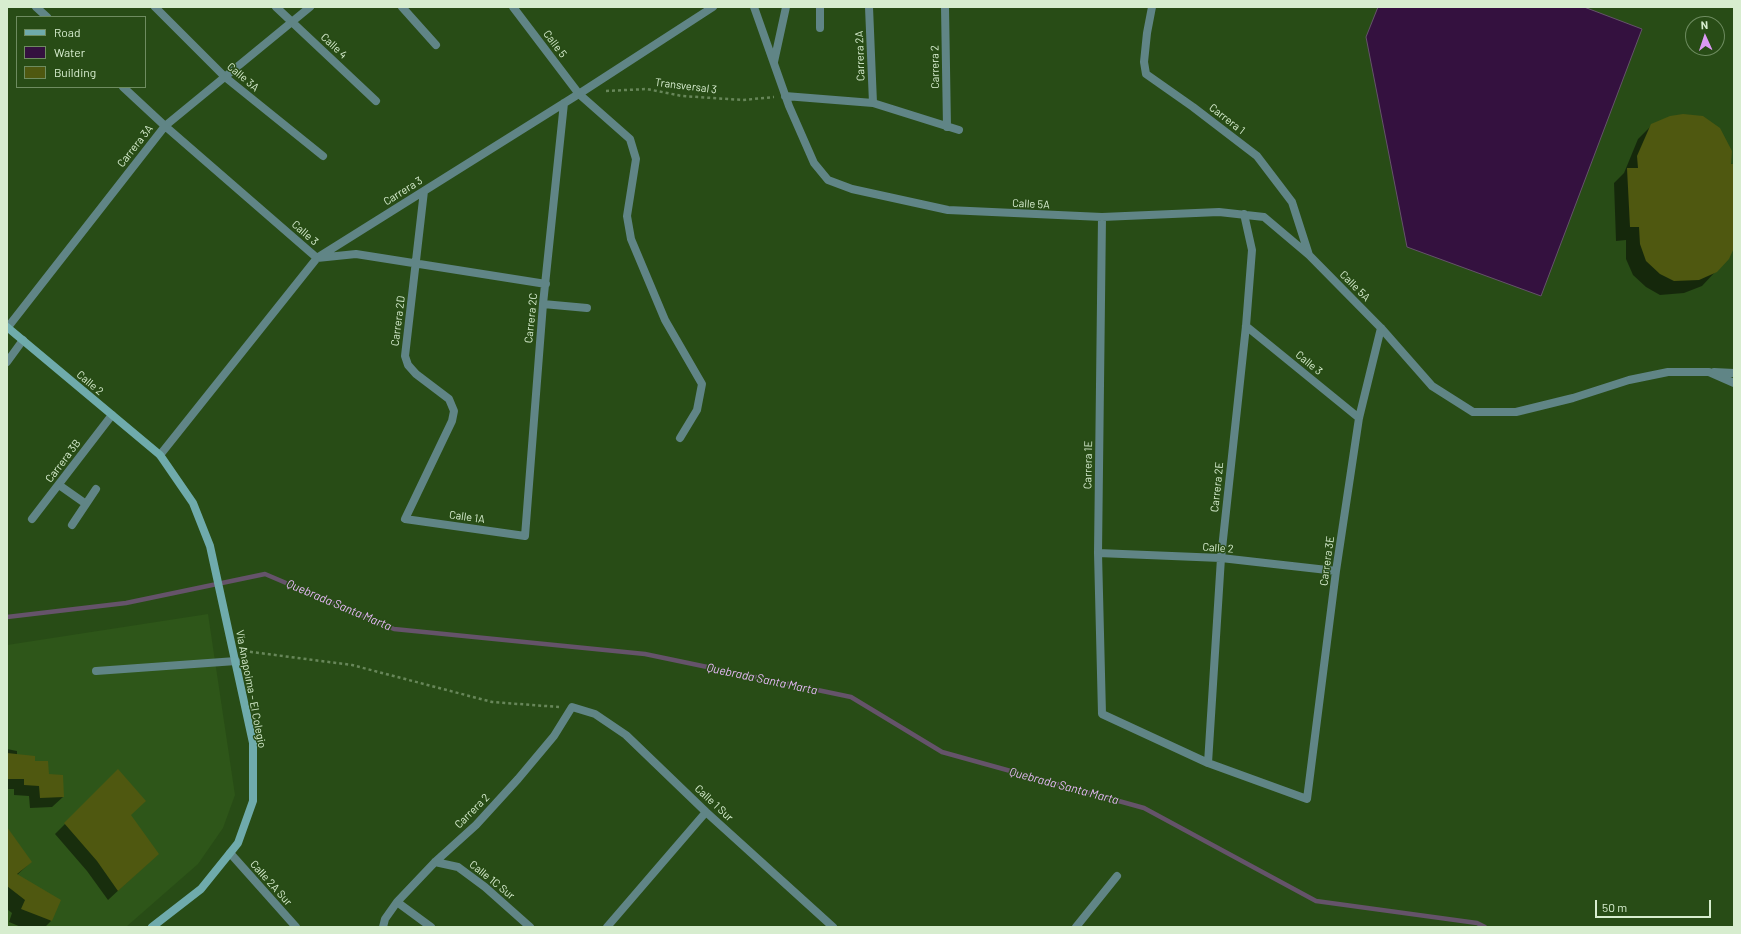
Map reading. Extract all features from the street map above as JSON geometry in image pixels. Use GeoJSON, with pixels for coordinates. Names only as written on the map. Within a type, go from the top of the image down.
{"type":"FeatureCollection","features":[{"type":"Feature","properties":{"kind":"main road","name":"Calle 2"},"geometry":{"type":"LineString","coordinates":[[7,327],[160,455]]}},
{"type":"Feature","properties":{"kind":"main road","name":"Vía Anapoima - El Colegio"},"geometry":{"type":"LineString","coordinates":[[152,927],[201,889],[238,843],[253,800],[253,743],[234,650],[210,546],[193,503],[160,455]]}},
{"type":"Feature","properties":{"kind":"street"},"geometry":{"type":"LineString","coordinates":[[36,7],[46,16]]}},
{"type":"Feature","properties":{"kind":"street","name":"Calle 3A"},"geometry":{"type":"LineString","coordinates":[[155,7],[226,77],[324,156]]}},
{"type":"Feature","properties":{"kind":"street","name":"Calle 4"},"geometry":{"type":"LineString","coordinates":[[276,7],[376,101]]}},
{"type":"Feature","properties":{"kind":"street","name":"Carrera 3A"},"geometry":{"type":"LineString","coordinates":[[7,327],[165,126],[226,77],[291,21],[310,7]]}},
{"type":"Feature","properties":{"kind":"street"},"geometry":{"type":"LineString","coordinates":[[402,7],[436,45]]}},
{"type":"Feature","properties":{"kind":"street","name":"Calle 5"},"geometry":{"type":"LineString","coordinates":[[513,7],[582,92],[630,139],[636,159],[627,216],[631,239],[665,320],[702,384],[697,410],[680,438]]}},
{"type":"Feature","properties":{"kind":"street","name":"Carrera 3"},"geometry":{"type":"LineString","coordinates":[[160,455],[318,258],[582,92],[713,7]]}},
{"type":"Feature","properties":{"kind":"street","name":"Calle 5A"},"geometry":{"type":"LineString","coordinates":[[754,7],[785,96],[814,163],[828,180],[852,189],[948,210],[1102,218],[1219,212],[1264,217],[1309,255],[1381,328],[1432,386],[1473,412],[1516,412],[1573,398],[1629,380],[1668,372],[1734,373]]}},
{"type":"Feature","properties":{"kind":"street"},"geometry":{"type":"LineString","coordinates":[[774,63],[786,7]]}},
{"type":"Feature","properties":{"kind":"street"},"geometry":{"type":"LineString","coordinates":[[820,7],[820,28]]}},
{"type":"Feature","properties":{"kind":"street","name":"Carrera 2A"},"geometry":{"type":"LineString","coordinates":[[870,7],[873,103]]}},
{"type":"Feature","properties":{"kind":"street","name":"Carrera 2"},"geometry":{"type":"LineString","coordinates":[[945,7],[947,127]]}},
{"type":"Feature","properties":{"kind":"street","name":"Carrera 1"},"geometry":{"type":"LineString","coordinates":[[1152,7],[1147,33],[1144,62],[1146,74],[1193,107],[1257,156],[1292,202],[1309,255]]}},
{"type":"Feature","properties":{"kind":"street","name":"Calle 3"},"geometry":{"type":"LineString","coordinates":[[124,88],[165,126],[318,258],[356,254],[546,284]]}},
{"type":"Feature","properties":{"kind":"street"},"geometry":{"type":"LineString","coordinates":[[785,96],[873,103],[959,130]]}},
{"type":"Feature","properties":{"kind":"street","name":"Carrera 2C"},"geometry":{"type":"LineString","coordinates":[[525,536],[543,304],[564,103]]}},
{"type":"Feature","properties":{"kind":"street","name":"Carrera 2D"},"geometry":{"type":"LineString","coordinates":[[405,519],[452,421],[454,411],[449,399],[416,374],[408,365],[405,356],[424,191]]}},
{"type":"Feature","properties":{"kind":"street","name":"Carrera 2E"},"geometry":{"type":"LineString","coordinates":[[1208,763],[1221,558],[1246,326],[1252,250],[1244,214]]}},
{"type":"Feature","properties":{"kind":"street","name":"Carrera 1E"},"geometry":{"type":"LineString","coordinates":[[1102,218],[1098,553],[1102,714],[1208,763]]}},
{"type":"Feature","properties":{"kind":"street"},"geometry":{"type":"LineString","coordinates":[[543,304],[588,308]]}},
{"type":"Feature","properties":{"kind":"street","name":"Calle 3"},"geometry":{"type":"LineString","coordinates":[[1246,326],[1359,418]]}},
{"type":"Feature","properties":{"kind":"street","name":"Carrera 3E"},"geometry":{"type":"LineString","coordinates":[[1208,763],[1307,799],[1336,570],[1359,418],[1381,328]]}},
{"type":"Feature","properties":{"kind":"street"},"geometry":{"type":"LineString","coordinates":[[7,362],[22,340]]}},
{"type":"Feature","properties":{"kind":"street"},"geometry":{"type":"LineString","coordinates":[[1709,372],[1734,383]]}},
{"type":"Feature","properties":{"kind":"street","name":"Carrera 3B"},"geometry":{"type":"LineString","coordinates":[[32,520],[112,415]]}},
{"type":"Feature","properties":{"kind":"street"},"geometry":{"type":"LineString","coordinates":[[59,484],[86,504]]}},
{"type":"Feature","properties":{"kind":"street"},"geometry":{"type":"LineString","coordinates":[[72,525],[96,489]]}},
{"type":"Feature","properties":{"kind":"street","name":"Calle 1A"},"geometry":{"type":"LineString","coordinates":[[405,519],[525,536]]}},
{"type":"Feature","properties":{"kind":"street","name":"Calle 2"},"geometry":{"type":"LineString","coordinates":[[1098,553],[1221,558],[1336,570]]}},
{"type":"Feature","properties":{"kind":"street"},"geometry":{"type":"LineString","coordinates":[[96,671],[236,661]]}},
{"type":"Feature","properties":{"kind":"street","name":"Carrera 2"},"geometry":{"type":"LineString","coordinates":[[384,927],[385,919],[398,902],[435,862],[476,825],[518,779],[554,736],[572,707]]}},
{"type":"Feature","properties":{"kind":"street","name":"Calle 1 Sur"},"geometry":{"type":"LineString","coordinates":[[572,707],[595,714],[626,735],[706,812],[833,927]]}},
{"type":"Feature","properties":{"kind":"street"},"geometry":{"type":"LineString","coordinates":[[607,927],[706,812]]}},
{"type":"Feature","properties":{"kind":"street","name":"Calle 2A Sur"},"geometry":{"type":"LineString","coordinates":[[230,853],[296,927]]}},
{"type":"Feature","properties":{"kind":"street","name":"Calle 1C Sur"},"geometry":{"type":"LineString","coordinates":[[435,862],[458,867],[485,887],[530,927]]}},
{"type":"Feature","properties":{"kind":"street"},"geometry":{"type":"LineString","coordinates":[[1076,927],[1116,876]]}},
{"type":"Feature","properties":{"kind":"street"},"geometry":{"type":"LineString","coordinates":[[398,902],[431,927]]}},
{"type":"Feature","properties":{"kind":"path","name":"Transversal 3"},"geometry":{"type":"LineString","coordinates":[[582,92],[647,89],[682,96],[743,100],[785,96]]}},
{"type":"Feature","properties":{"kind":"path"},"geometry":{"type":"LineString","coordinates":[[234,650],[352,665],[492,702],[572,707]]}},
{"type":"Feature","properties":{"kind":"shaded area"},"geometry":{"type":"Polygon","coordinates":[[[208,614],[235,795],[223,828],[198,864],[126,927],[7,927],[7,645],[208,614]]]}},
{"type":"Feature","properties":{"kind":"water"},"geometry":{"type":"Polygon","coordinates":[[[1378,7],[1584,7],[1642,29],[1541,296],[1407,247],[1366,37],[1378,7]]]}},
{"type":"Feature","properties":{"kind":"building"},"geometry":{"type":"Polygon","coordinates":[[[1683,114],[1703,116],[1720,128],[1732,151],[1731,164],[1734,164],[1734,248],[1729,259],[1717,272],[1699,280],[1674,281],[1660,274],[1646,261],[1640,244],[1639,227],[1630,227],[1627,168],[1638,168],[1637,156],[1651,124],[1670,116],[1683,114]]]}},
{"type":"Feature","properties":{"kind":"building"},"geometry":{"type":"Polygon","coordinates":[[[7,753],[35,756],[35,761],[48,761],[49,774],[63,775],[64,797],[40,798],[39,786],[24,785],[24,779],[8,779],[7,753]]]}},
{"type":"Feature","properties":{"kind":"building"},"geometry":{"type":"Polygon","coordinates":[[[118,769],[146,801],[131,815],[159,854],[118,891],[97,861],[64,823],[118,769]]]}},
{"type":"Feature","properties":{"kind":"building"},"geometry":{"type":"Polygon","coordinates":[[[7,827],[32,862],[17,874],[61,900],[52,921],[21,909],[25,900],[7,886],[7,827]]]}},
{"type":"Feature","properties":{"kind":"waterway","name":"Quebrada Santa Marta"},"geometry":{"type":"LineString","coordinates":[[7,617],[126,603],[265,574],[394,629],[645,654],[851,697],[942,752],[1144,808],[1316,901],[1477,923],[1485,927]]}}]}
